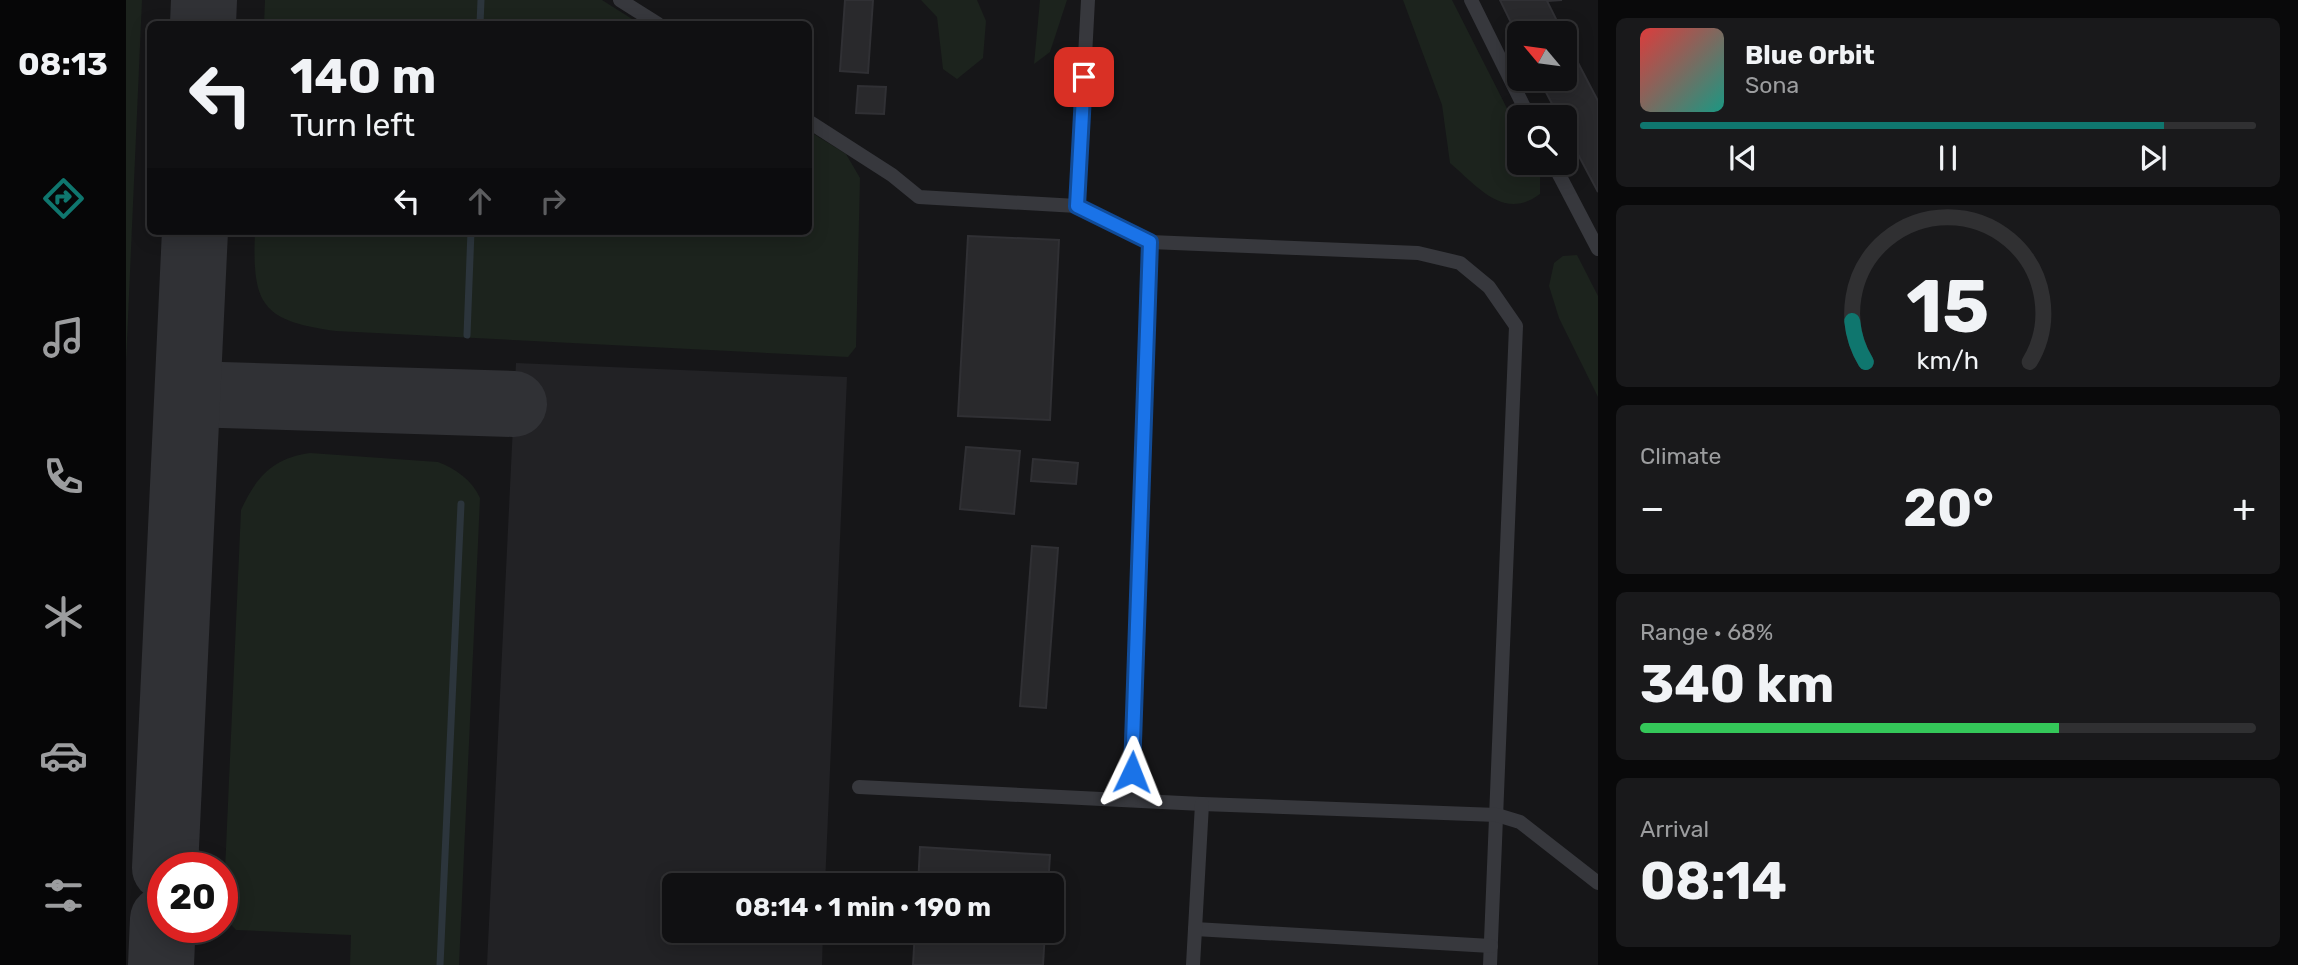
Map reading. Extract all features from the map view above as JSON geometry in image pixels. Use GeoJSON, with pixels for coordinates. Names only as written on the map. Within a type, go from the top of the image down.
{"type":"FeatureCollection","features":[{"type":"Feature","properties":{"kind":"lane"},"geometry":{"type":"LineString","coordinates":[[620,0],[653,21]]}},
{"type":"Feature","properties":{"kind":"lane"},"geometry":{"type":"LineString","coordinates":[[1077,206],[1088,0]]}},
{"type":"Feature","properties":{"kind":"lane"},"geometry":{"type":"LineString","coordinates":[[1471,0],[1523,105]]}},
{"type":"Feature","properties":{"kind":"lane"},"geometry":{"type":"LineString","coordinates":[[812,124],[892,175],[919,197],[1077,206],[1150,242],[1418,253],[1461,263],[1489,287],[1516,326],[1490,965]]}},
{"type":"Feature","properties":{"kind":"lane"},"geometry":{"type":"LineString","coordinates":[[1559,175],[1598,249]]}},
{"type":"Feature","properties":{"kind":"lane"},"geometry":{"type":"LineString","coordinates":[[1131,800],[1150,242]]}},
{"type":"Feature","properties":{"kind":"lane"},"geometry":{"type":"LineString","coordinates":[[859,787],[1497,815],[1521,822],[1598,883]]}},
{"type":"Feature","properties":{"kind":"lane"},"geometry":{"type":"LineString","coordinates":[[1193,965],[1202,804]]}},
{"type":"Feature","properties":{"kind":"lane"},"geometry":{"type":"LineString","coordinates":[[1195,929],[1491,947]]}},
{"type":"Feature","properties":{"kind":"shaded area"},"geometry":{"type":"Polygon","coordinates":[[[126,0],[142,0],[126,363],[126,0]]]}},
{"type":"Feature","properties":{"kind":"shaded area"},"geometry":{"type":"Polygon","coordinates":[[[265,0],[602,0],[635,21],[264,21],[265,0]]]}},
{"type":"Feature","properties":{"kind":"shaded area"},"geometry":{"type":"Polygon","coordinates":[[[921,0],[977,0],[986,21],[983,58],[957,79],[943,69],[937,17],[921,0]]]}},
{"type":"Feature","properties":{"kind":"shaded area"},"geometry":{"type":"Polygon","coordinates":[[[1040,0],[1067,0],[1050,52],[1034,64],[1040,0]]]}},
{"type":"Feature","properties":{"kind":"shaded area"},"geometry":{"type":"Polygon","coordinates":[[[1403,0],[1452,0],[1507,108],[1507,175],[1540,175],[1540,194],[1515,204],[1503,202],[1481,190],[1450,163],[1442,105],[1403,0]]]}},
{"type":"Feature","properties":{"kind":"shaded area"},"geometry":{"type":"Polygon","coordinates":[[[812,133],[846,154],[860,178],[856,347],[848,357],[336,331],[311,327],[291,321],[266,305],[256,276],[255,235],[812,235],[812,133]]]}},
{"type":"Feature","properties":{"kind":"shaded area"},"geometry":{"type":"Polygon","coordinates":[[[1577,255],[1598,296],[1598,397],[1559,318],[1549,286],[1554,263],[1563,256],[1577,255]]]}},
{"type":"Feature","properties":{"kind":"shaded area"},"geometry":{"type":"Polygon","coordinates":[[[516,363],[847,377],[826,873],[662,873],[662,943],[823,943],[822,965],[487,965],[516,363]]]}},
{"type":"Feature","properties":{"kind":"shaded area"},"geometry":{"type":"Polygon","coordinates":[[[310,453],[438,462],[463,476],[480,498],[459,965],[350,965],[351,935],[238,930],[238,852],[226,852],[241,510],[253,488],[267,471],[286,459],[310,453]]]}},
{"type":"Feature","properties":{"kind":"building"},"geometry":{"type":"Polygon","coordinates":[[[845,0],[873,0],[868,73],[840,71],[845,0]]]}},
{"type":"Feature","properties":{"kind":"building"},"geometry":{"type":"Polygon","coordinates":[[[1500,0],[1562,0],[1547,1],[1557,21],[1510,21],[1500,0]]]}},
{"type":"Feature","properties":{"kind":"building"},"geometry":{"type":"Polygon","coordinates":[[[1577,61],[1598,101],[1598,192],[1577,152],[1577,105],[1553,105],[1545,91],[1577,91],[1577,61]]]}},
{"type":"Feature","properties":{"kind":"building"},"geometry":{"type":"Polygon","coordinates":[[[858,86],[886,87],[884,114],[856,113],[858,86]]]}},
{"type":"Feature","properties":{"kind":"building"},"geometry":{"type":"Polygon","coordinates":[[[968,236],[1059,240],[1050,420],[958,416],[968,236]]]}},
{"type":"Feature","properties":{"kind":"building"},"geometry":{"type":"Polygon","coordinates":[[[966,447],[1020,451],[1014,514],[960,509],[966,447]]]}},
{"type":"Feature","properties":{"kind":"building"},"geometry":{"type":"Polygon","coordinates":[[[1033,459],[1078,463],[1076,484],[1031,481],[1033,459]]]}},
{"type":"Feature","properties":{"kind":"building"},"geometry":{"type":"Polygon","coordinates":[[[1032,546],[1058,548],[1046,708],[1020,706],[1032,546]]]}},
{"type":"Feature","properties":{"kind":"building"},"geometry":{"type":"Polygon","coordinates":[[[920,847],[1050,855],[1049,873],[919,873],[920,847]]]}},
{"type":"Feature","properties":{"kind":"building"},"geometry":{"type":"Polygon","coordinates":[[[914,943],[1044,943],[1043,965],[913,965],[914,943]]]}},
{"type":"Feature","properties":{"kind":"waterway"},"geometry":{"type":"LineString","coordinates":[[480,21],[481,0]]}},
{"type":"Feature","properties":{"kind":"waterway"},"geometry":{"type":"LineString","coordinates":[[467,335],[471,235]]}},
{"type":"Feature","properties":{"kind":"waterway"},"geometry":{"type":"LineString","coordinates":[[440,965],[461,504]]}},
{"type":"Feature","properties":{"kind":"taxiway"},"geometry":{"type":"LineString","coordinates":[[203,21],[204,0]]}},
{"type":"Feature","properties":{"kind":"taxiway"},"geometry":{"type":"LineString","coordinates":[[166,852],[195,235]]}},
{"type":"Feature","properties":{"kind":"taxiway"},"geometry":{"type":"LineString","coordinates":[[188,394],[514,404]]}},
{"type":"Feature","properties":{"kind":"taxiway"},"geometry":{"type":"LineString","coordinates":[[161,965],[162,943]]}},
{"type":"Feature","properties":{"kind":"route"},"geometry":{"type":"LineString","coordinates":[[1084,77],[1077,206],[1150,242],[1132,772]]}}]}
